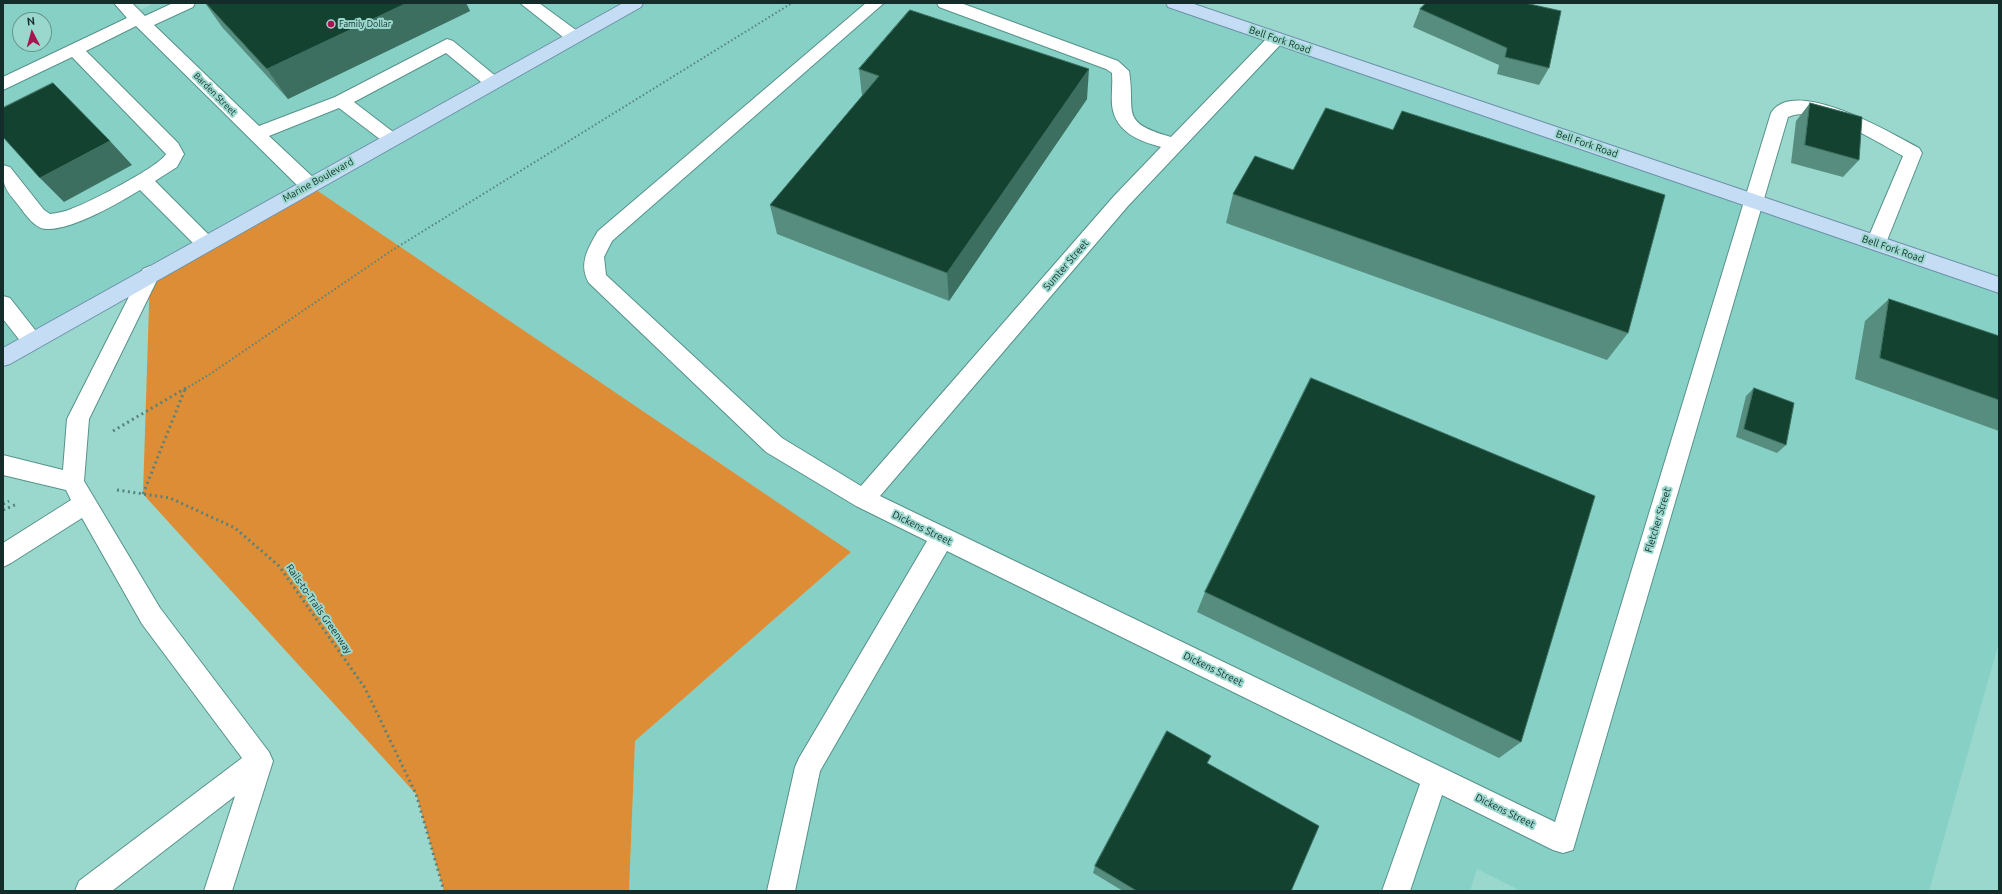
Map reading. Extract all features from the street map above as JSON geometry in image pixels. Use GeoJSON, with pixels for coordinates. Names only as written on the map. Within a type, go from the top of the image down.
{"type":"FeatureCollection","features":[{"type":"Feature","properties":{"kind":"main road","name":"Marine Boulevard"},"geometry":{"type":"LineString","coordinates":[[3,358],[150,274],[635,3]]}},
{"type":"Feature","properties":{"kind":"main road","name":"Bell Fork Road"},"geometry":{"type":"LineString","coordinates":[[1174,3],[1276,39],[1754,200],[1999,286]]}},
{"type":"Feature","properties":{"kind":"street","name":"Barden Street"},"geometry":{"type":"LineString","coordinates":[[122,3],[309,185]]}},
{"type":"Feature","properties":{"kind":"street"},"geometry":{"type":"LineString","coordinates":[[3,84],[74,50],[187,3]]}},
{"type":"Feature","properties":{"kind":"street"},"geometry":{"type":"LineString","coordinates":[[528,3],[574,37]]}},
{"type":"Feature","properties":{"kind":"street","name":"Dickens Street"},"geometry":{"type":"LineString","coordinates":[[876,3],[605,236],[594,257],[596,278],[774,445],[864,499],[1563,840]]}},
{"type":"Feature","properties":{"kind":"street"},"geometry":{"type":"LineString","coordinates":[[945,3],[977,8],[1112,65],[1120,71],[1122,82],[1122,111],[1128,125],[1142,134],[1174,145]]}},
{"type":"Feature","properties":{"kind":"street","name":"Sumter Street"},"geometry":{"type":"LineString","coordinates":[[864,499],[1116,207],[1276,39]]}},
{"type":"Feature","properties":{"kind":"street"},"geometry":{"type":"LineString","coordinates":[[256,134],[341,101],[447,45],[492,82]]}},
{"type":"Feature","properties":{"kind":"street"},"geometry":{"type":"LineString","coordinates":[[3,172],[37,215],[47,222],[78,215],[142,180],[171,162],[175,154],[172,148],[74,50]]}},
{"type":"Feature","properties":{"kind":"street"},"geometry":{"type":"LineString","coordinates":[[341,101],[391,139]]}},
{"type":"Feature","properties":{"kind":"street","name":"Fletcher Street"},"geometry":{"type":"LineString","coordinates":[[1563,840],[1780,113],[1795,106],[1817,108],[1857,124],[1913,153],[1876,243]]}},
{"type":"Feature","properties":{"kind":"street"},"geometry":{"type":"LineString","coordinates":[[142,180],[205,244]]}},
{"type":"Feature","properties":{"kind":"street"},"geometry":{"type":"LineString","coordinates":[[150,274],[78,418],[74,456],[79,493],[151,616],[260,761]]}},
{"type":"Feature","properties":{"kind":"street"},"geometry":{"type":"LineString","coordinates":[[3,304],[32,341]]}},
{"type":"Feature","properties":{"kind":"street"},"geometry":{"type":"LineString","coordinates":[[3,465],[47,475],[79,493]]}},
{"type":"Feature","properties":{"kind":"street"},"geometry":{"type":"LineString","coordinates":[[3,556],[79,493]]}},
{"type":"Feature","properties":{"kind":"street"},"geometry":{"type":"LineString","coordinates":[[781,891],[808,767],[942,537]]}},
{"type":"Feature","properties":{"kind":"street"},"geometry":{"type":"LineString","coordinates":[[89,891],[260,761]]}},
{"type":"Feature","properties":{"kind":"street"},"geometry":{"type":"LineString","coordinates":[[218,891],[260,761]]}},
{"type":"Feature","properties":{"kind":"street"},"geometry":{"type":"LineString","coordinates":[[1396,891],[1435,777]]}},
{"type":"Feature","properties":{"kind":"path"},"geometry":{"type":"LineString","coordinates":[[74,456],[210,374],[391,252],[792,3]]}},
{"type":"Feature","properties":{"kind":"path"},"geometry":{"type":"LineString","coordinates":[[143,494],[185,388]]}},
{"type":"Feature","properties":{"kind":"path"},"geometry":{"type":"LineString","coordinates":[[3,504],[47,475]]}},
{"type":"Feature","properties":{"kind":"path","name":"Rails-to-Trails Greenway"},"geometry":{"type":"LineString","coordinates":[[79,493],[109,489],[170,498],[235,528],[279,566],[366,688],[416,794],[444,891]]}},
{"type":"Feature","properties":{"kind":"path"},"geometry":{"type":"LineString","coordinates":[[3,510],[21,502]]}},
{"type":"Feature","properties":{"kind":"shaded area"},"geometry":{"type":"Polygon","coordinates":[[[3,3],[122,3],[133,14],[154,3],[1174,3],[1999,285],[1999,642],[1929,891],[1521,891],[1477,869],[1470,891],[629,891],[635,741],[851,552],[309,185],[3,358],[3,3]]]}},
{"type":"Feature","properties":{"kind":"shaded area"},"geometry":{"type":"Polygon","coordinates":[[[309,185],[851,552],[635,741],[629,891],[444,891],[416,794],[143,494],[150,274],[309,185]]]}},
{"type":"Feature","properties":{"kind":"building"},"geometry":{"type":"Polygon","coordinates":[[[206,3],[407,3],[267,69],[206,3]]]}},
{"type":"Feature","properties":{"kind":"building"},"geometry":{"type":"Polygon","coordinates":[[[1426,3],[1525,3],[1561,11],[1549,68],[1505,57],[1507,48],[1420,9],[1426,3]]]}},
{"type":"Feature","properties":{"kind":"building"},"geometry":{"type":"Polygon","coordinates":[[[910,10],[1089,69],[947,273],[770,205],[879,76],[859,69],[910,10]]]}},
{"type":"Feature","properties":{"kind":"building"},"geometry":{"type":"Polygon","coordinates":[[[53,83],[110,141],[40,178],[3,137],[3,108],[53,83]]]}},
{"type":"Feature","properties":{"kind":"building"},"geometry":{"type":"Polygon","coordinates":[[[1810,103],[1862,117],[1859,160],[1805,145],[1810,103]]]}},
{"type":"Feature","properties":{"kind":"building"},"geometry":{"type":"Polygon","coordinates":[[[1326,108],[1393,130],[1402,111],[1665,195],[1628,333],[1233,194],[1255,156],[1293,170],[1326,108]]]}},
{"type":"Feature","properties":{"kind":"building"},"geometry":{"type":"Polygon","coordinates":[[[1889,299],[1999,336],[1999,400],[1880,358],[1889,299]]]}},
{"type":"Feature","properties":{"kind":"building"},"geometry":{"type":"Polygon","coordinates":[[[1311,378],[1595,496],[1521,742],[1205,592],[1311,378]]]}},
{"type":"Feature","properties":{"kind":"building"},"geometry":{"type":"Polygon","coordinates":[[[1754,388],[1794,403],[1786,445],[1744,429],[1754,388]]]}},
{"type":"Feature","properties":{"kind":"building"},"geometry":{"type":"Polygon","coordinates":[[[1167,731],[1211,756],[1207,763],[1319,826],[1291,891],[1137,891],[1095,866],[1167,731]]]}},
{"type":"Feature","properties":{"kind":"place","name":"Family Dollar"},"geometry":{"type":"Point","coordinates":[331,24]}}]}
